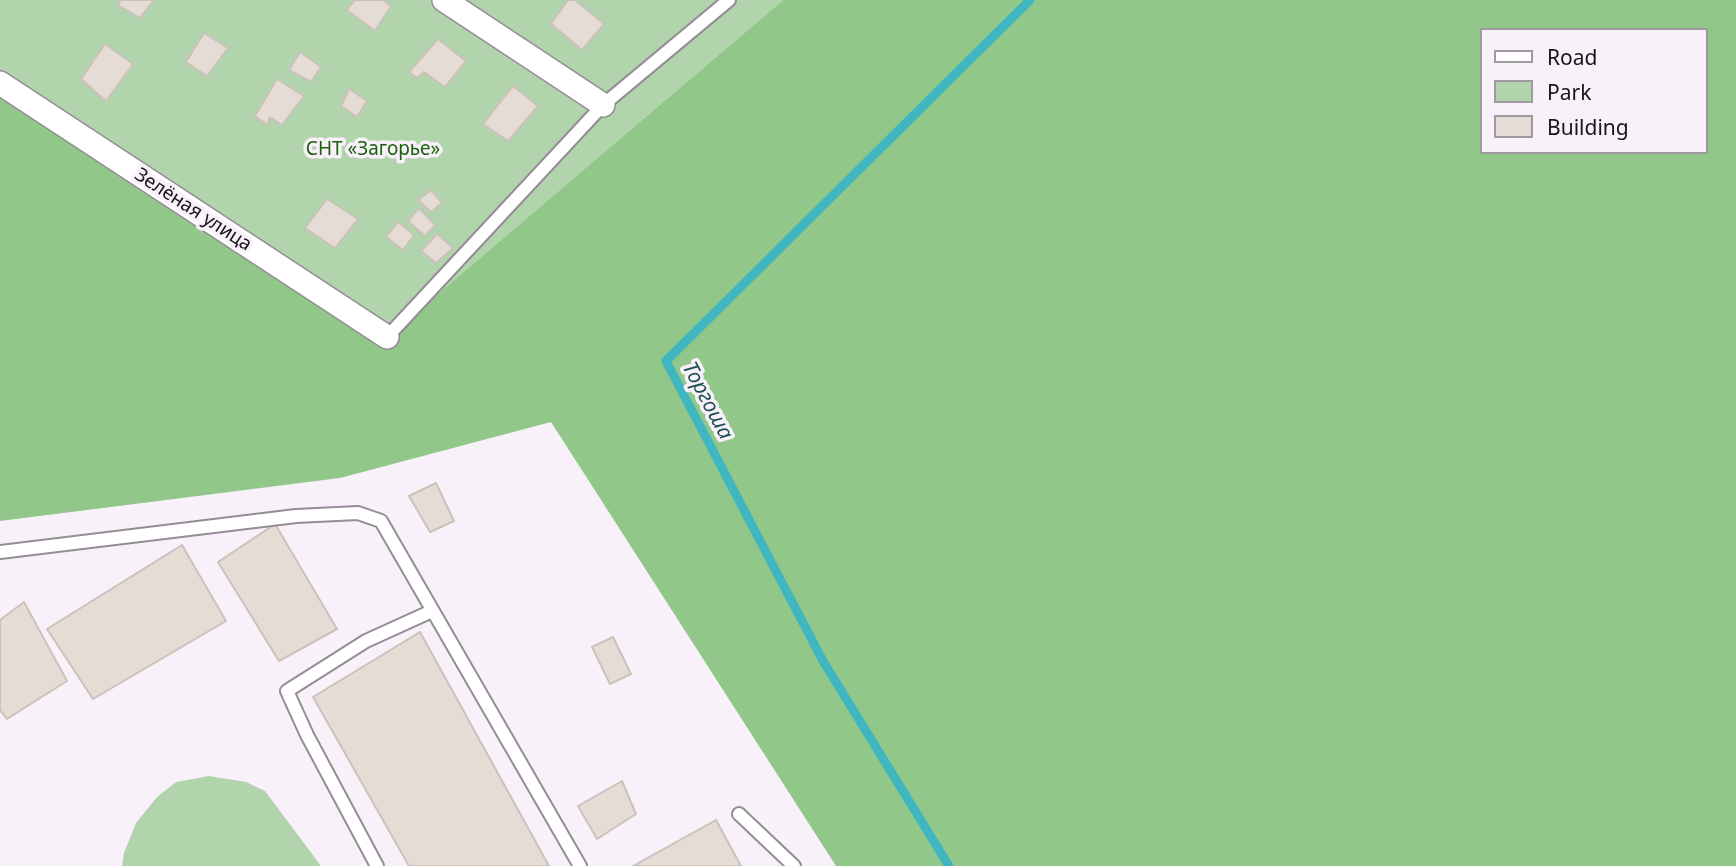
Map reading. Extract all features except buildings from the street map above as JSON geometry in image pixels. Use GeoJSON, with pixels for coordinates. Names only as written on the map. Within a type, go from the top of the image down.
{"type":"FeatureCollection","features":[{"type":"Feature","properties":{"kind":"street"},"geometry":{"type":"LineString","coordinates":[[444,0],[603,105]]}},
{"type":"Feature","properties":{"kind":"street","name":"Зелёная улица"},"geometry":{"type":"LineString","coordinates":[[0,83],[387,337]]}},
{"type":"Feature","properties":{"kind":"lane"},"geometry":{"type":"LineString","coordinates":[[387,337],[603,105],[729,0]]}},
{"type":"Feature","properties":{"kind":"lane"},"geometry":{"type":"LineString","coordinates":[[0,552],[296,516],[358,513],[381,521],[580,866]]}},
{"type":"Feature","properties":{"kind":"lane"},"geometry":{"type":"LineString","coordinates":[[377,866],[287,691],[366,641],[432,611]]}},
{"type":"Feature","properties":{"kind":"lane"},"geometry":{"type":"LineString","coordinates":[[739,814],[794,866]]}},
{"type":"Feature","properties":{"kind":"green space","name":"СНТ «Загорье»"},"geometry":{"type":"Polygon","coordinates":[[[0,0],[783,0],[387,337],[0,97],[0,0]]]}},
{"type":"Feature","properties":{"kind":"green space"},"geometry":{"type":"Polygon","coordinates":[[[783,0],[1736,0],[1736,866],[836,866],[551,422],[340,478],[0,521],[0,97],[387,337],[783,0]]]}},
{"type":"Feature","properties":{"kind":"green space"},"geometry":{"type":"Polygon","coordinates":[[[209,776],[246,782],[265,791],[321,866],[122,866],[124,853],[136,823],[157,797],[176,782],[209,776]]]}},
{"type":"Feature","properties":{"kind":"waterway","name":"Торгоша"},"geometry":{"type":"LineString","coordinates":[[949,866],[823,661],[666,361],[1030,0]]}}]}
